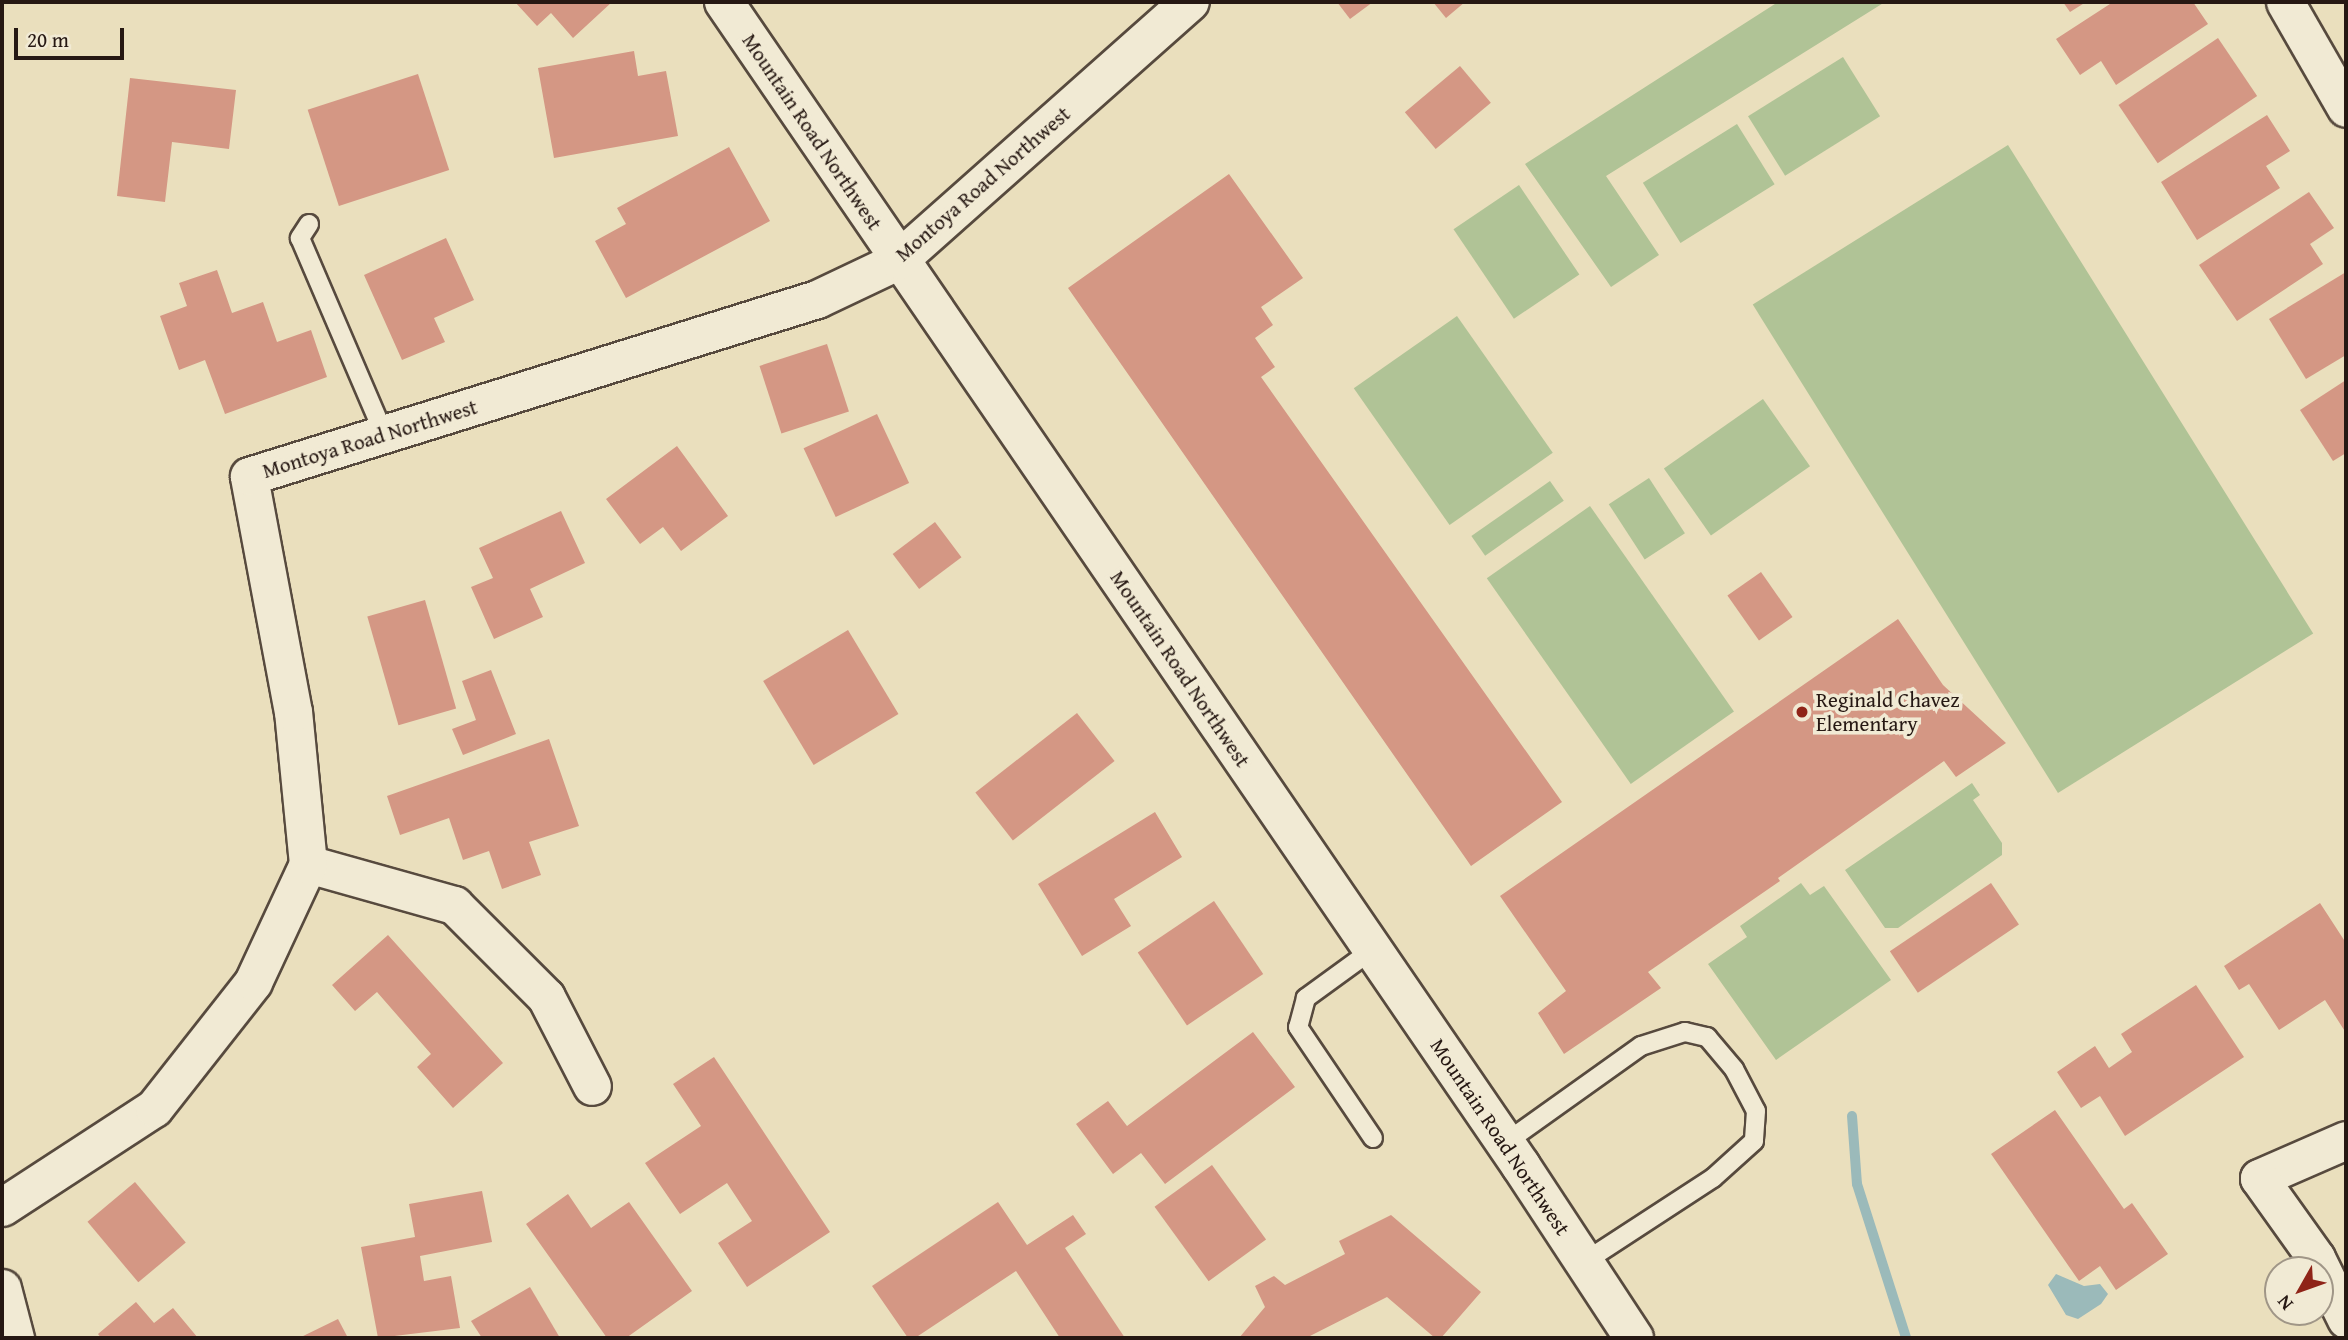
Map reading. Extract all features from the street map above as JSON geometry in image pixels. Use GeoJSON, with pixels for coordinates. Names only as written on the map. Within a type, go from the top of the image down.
{"type":"FeatureCollection","features":[{"type":"Feature","properties":{"kind":"street","name":"Mountain Road Northwest"},"geometry":{"type":"LineString","coordinates":[[724,2],[1505,1143],[1631,1337]]}},
{"type":"Feature","properties":{"kind":"street","name":"Montoya Road Northwest"},"geometry":{"type":"LineString","coordinates":[[309,864],[293,712],[250,476],[817,299],[899,260],[1191,2]]}},
{"type":"Feature","properties":{"kind":"street"},"geometry":{"type":"LineString","coordinates":[[2285,2],[2346,108]]}},
{"type":"Feature","properties":{"kind":"street"},"geometry":{"type":"LineString","coordinates":[[2,1207],[154,1108],[253,982],[309,864],[454,905],[546,997],[592,1086]]}},
{"type":"Feature","properties":{"kind":"street"},"geometry":{"type":"LineString","coordinates":[[2346,1140],[2259,1178],[2316,1258],[2346,1319]]}},
{"type":"Feature","properties":{"kind":"street"},"geometry":{"type":"LineString","coordinates":[[2,1288],[15,1338]]}},
{"type":"Feature","properties":{"kind":"lane"},"geometry":{"type":"LineString","coordinates":[[309,224],[300,238],[384,434]]}},
{"type":"Feature","properties":{"kind":"lane"},"geometry":{"type":"LineString","coordinates":[[1372,950],[1306,998],[1298,1027],[1373,1138]]}},
{"type":"Feature","properties":{"kind":"lane"},"geometry":{"type":"LineString","coordinates":[[1505,1143],[1642,1046],[1685,1032],[1707,1037],[1734,1069],[1756,1111],[1754,1141],[1713,1178],[1584,1262]]}},
{"type":"Feature","properties":{"kind":"green space"},"geometry":{"type":"Polygon","coordinates":[[[1778,2],[1885,2],[1606,176],[1659,255],[1611,287],[1525,164],[1778,2]]]}},
{"type":"Feature","properties":{"kind":"green space"},"geometry":{"type":"Polygon","coordinates":[[[1843,57],[1880,116],[1785,176],[1748,116],[1843,57]]]}},
{"type":"Feature","properties":{"kind":"green space"},"geometry":{"type":"Polygon","coordinates":[[[1737,124],[1775,184],[1680,243],[1643,183],[1737,124]]]}},
{"type":"Feature","properties":{"kind":"green space"},"geometry":{"type":"Polygon","coordinates":[[[2008,145],[2313,633],[2058,793],[1753,305],[2008,145]]]}},
{"type":"Feature","properties":{"kind":"green space"},"geometry":{"type":"Polygon","coordinates":[[[1519,185],[1579,275],[1514,319],[1454,229],[1519,185]]]}},
{"type":"Feature","properties":{"kind":"green space"},"geometry":{"type":"Polygon","coordinates":[[[1457,316],[1553,453],[1450,525],[1354,388],[1457,316]]]}},
{"type":"Feature","properties":{"kind":"green space"},"geometry":{"type":"Polygon","coordinates":[[[1763,399],[1810,466],[1711,536],[1664,468],[1763,399]]]}},
{"type":"Feature","properties":{"kind":"green space"},"geometry":{"type":"Polygon","coordinates":[[[1649,478],[1685,533],[1645,559],[1609,504],[1649,478]]]}},
{"type":"Feature","properties":{"kind":"green space"},"geometry":{"type":"Polygon","coordinates":[[[1550,481],[1564,501],[1485,556],[1471,536],[1550,481]]]}},
{"type":"Feature","properties":{"kind":"green space"},"geometry":{"type":"Polygon","coordinates":[[[1590,506],[1734,712],[1631,784],[1487,578],[1590,506]]]}},
{"type":"Feature","properties":{"kind":"green space"},"geometry":{"type":"Polygon","coordinates":[[[1972,783],[1980,795],[1973,800],[2002,843],[2002,855],[1898,928],[1885,928],[1845,870],[1972,783]]]}},
{"type":"Feature","properties":{"kind":"green space"},"geometry":{"type":"Polygon","coordinates":[[[1801,883],[1810,895],[1824,886],[1891,980],[1776,1060],[1708,964],[1747,937],[1740,926],[1801,883]]]}},
{"type":"Feature","properties":{"kind":"water"},"geometry":{"type":"Polygon","coordinates":[[[2056,1274],[2084,1286],[2100,1284],[2108,1294],[2101,1304],[2078,1319],[2066,1315],[2048,1285],[2056,1274]]]}},
{"type":"Feature","properties":{"kind":"building"},"geometry":{"type":"Polygon","coordinates":[[[515,2],[612,2],[573,38],[551,13],[537,26],[515,2]]]}},
{"type":"Feature","properties":{"kind":"building"},"geometry":{"type":"Polygon","coordinates":[[[1337,2],[1373,2],[1350,19],[1337,2]]]}},
{"type":"Feature","properties":{"kind":"building"},"geometry":{"type":"Polygon","coordinates":[[[1433,2],[1465,2],[1446,18],[1433,2]]]}},
{"type":"Feature","properties":{"kind":"building"},"geometry":{"type":"Polygon","coordinates":[[[2063,2],[2086,2],[2070,12],[2063,2]]]}},
{"type":"Feature","properties":{"kind":"building"},"geometry":{"type":"Polygon","coordinates":[[[2113,2],[2193,2],[2208,24],[2116,85],[2101,61],[2080,75],[2056,39],[2113,2]]]}},
{"type":"Feature","properties":{"kind":"building"},"geometry":{"type":"Polygon","coordinates":[[[2218,38],[2257,96],[2158,163],[2119,105],[2218,38]]]}},
{"type":"Feature","properties":{"kind":"building"},"geometry":{"type":"Polygon","coordinates":[[[634,51],[638,76],[666,71],[678,136],[554,158],[538,68],[634,51]]]}},
{"type":"Feature","properties":{"kind":"building"},"geometry":{"type":"Polygon","coordinates":[[[1460,66],[1491,103],[1436,149],[1405,112],[1460,66]]]}},
{"type":"Feature","properties":{"kind":"building"},"geometry":{"type":"Polygon","coordinates":[[[418,74],[449,170],[339,206],[308,110],[418,74]]]}},
{"type":"Feature","properties":{"kind":"building"},"geometry":{"type":"Polygon","coordinates":[[[130,78],[236,90],[229,149],[172,142],[165,202],[117,196],[130,78]]]}},
{"type":"Feature","properties":{"kind":"building"},"geometry":{"type":"Polygon","coordinates":[[[2267,115],[2290,151],[2266,166],[2280,188],[2197,240],[2161,182],[2267,115]]]}},
{"type":"Feature","properties":{"kind":"building"},"geometry":{"type":"Polygon","coordinates":[[[729,147],[770,221],[626,298],[595,241],[626,224],[617,208],[729,147]]]}},
{"type":"Feature","properties":{"kind":"building"},"geometry":{"type":"Polygon","coordinates":[[[1229,174],[1303,278],[1261,307],[1273,325],[1255,338],[1275,367],[1261,377],[1562,802],[1471,866],[1068,288],[1229,174]]]}},
{"type":"Feature","properties":{"kind":"building"},"geometry":{"type":"Polygon","coordinates":[[[2309,192],[2334,228],[2310,244],[2323,264],[2237,321],[2199,265],[2309,192]]]}},
{"type":"Feature","properties":{"kind":"building"},"geometry":{"type":"Polygon","coordinates":[[[446,238],[474,300],[434,318],[445,342],[402,360],[364,275],[446,238]]]}},
{"type":"Feature","properties":{"kind":"building"},"geometry":{"type":"Polygon","coordinates":[[[217,270],[232,313],[263,302],[277,342],[311,330],[327,377],[225,414],[205,360],[179,370],[160,316],[187,306],[179,283],[217,270]]]}},
{"type":"Feature","properties":{"kind":"building"},"geometry":{"type":"Polygon","coordinates":[[[2346,272],[2346,355],[2306,379],[2269,319],[2346,272]]]}},
{"type":"Feature","properties":{"kind":"building"},"geometry":{"type":"Polygon","coordinates":[[[827,344],[849,412],[781,433],[759,366],[827,344]]]}},
{"type":"Feature","properties":{"kind":"building"},"geometry":{"type":"Polygon","coordinates":[[[2346,380],[2346,453],[2333,461],[2300,410],[2346,380]]]}},
{"type":"Feature","properties":{"kind":"building"},"geometry":{"type":"Polygon","coordinates":[[[877,414],[909,483],[836,517],[804,448],[877,414]]]}},
{"type":"Feature","properties":{"kind":"building"},"geometry":{"type":"Polygon","coordinates":[[[677,446],[728,516],[681,551],[663,527],[640,544],[606,499],[677,446]]]}},
{"type":"Feature","properties":{"kind":"building"},"geometry":{"type":"Polygon","coordinates":[[[561,511],[585,563],[530,589],[543,617],[494,639],[471,587],[493,578],[479,548],[561,511]]]}},
{"type":"Feature","properties":{"kind":"building"},"geometry":{"type":"Polygon","coordinates":[[[935,522],[961,557],[919,589],[893,554],[935,522]]]}},
{"type":"Feature","properties":{"kind":"building"},"geometry":{"type":"Polygon","coordinates":[[[1761,572],[1793,617],[1759,641],[1727,596],[1761,572]]]}},
{"type":"Feature","properties":{"kind":"building"},"geometry":{"type":"Polygon","coordinates":[[[425,600],[456,709],[398,725],[367,617],[425,600]]]}},
{"type":"Feature","properties":{"kind":"building"},"geometry":{"type":"Polygon","coordinates":[[[1898,619],[1943,685],[2006,743],[1956,777],[1944,761],[1778,878],[1780,881],[1648,972],[1661,988],[1564,1054],[1538,1013],[1566,991],[1500,896],[1898,619]]]}},
{"type":"Feature","properties":{"kind":"building"},"geometry":{"type":"Polygon","coordinates":[[[848,630],[898,714],[814,765],[763,681],[848,630]]]}},
{"type":"Feature","properties":{"kind":"building"},"geometry":{"type":"Polygon","coordinates":[[[491,670],[516,734],[463,755],[452,729],[476,720],[462,681],[491,670]]]}},
{"type":"Feature","properties":{"kind":"building"},"geometry":{"type":"Polygon","coordinates":[[[1077,713],[1115,761],[1013,840],[975,792],[1077,713]]]}},
{"type":"Feature","properties":{"kind":"building"},"geometry":{"type":"Polygon","coordinates":[[[549,739],[579,826],[529,842],[541,875],[502,889],[489,851],[463,860],[449,818],[400,835],[387,796],[549,739]]]}},
{"type":"Feature","properties":{"kind":"building"},"geometry":{"type":"Polygon","coordinates":[[[1155,812],[1182,857],[1114,899],[1131,926],[1082,956],[1038,884],[1155,812]]]}},
{"type":"Feature","properties":{"kind":"building"},"geometry":{"type":"Polygon","coordinates":[[[1991,883],[2019,924],[1918,993],[1890,951],[1991,883]]]}},
{"type":"Feature","properties":{"kind":"building"},"geometry":{"type":"Polygon","coordinates":[[[1214,901],[1263,974],[1187,1025],[1138,952],[1214,901]]]}},
{"type":"Feature","properties":{"kind":"building"},"geometry":{"type":"Polygon","coordinates":[[[2320,903],[2346,943],[2346,1033],[2325,1000],[2279,1030],[2249,984],[2239,990],[2224,966],[2320,903]]]}},
{"type":"Feature","properties":{"kind":"building"},"geometry":{"type":"Polygon","coordinates":[[[388,935],[503,1063],[453,1108],[417,1067],[431,1054],[377,992],[355,1011],[332,985],[388,935]]]}},
{"type":"Feature","properties":{"kind":"building"},"geometry":{"type":"Polygon","coordinates":[[[2196,985],[2244,1057],[2125,1136],[2100,1096],[2081,1108],[2057,1072],[2095,1046],[2109,1068],[2132,1052],[2121,1034],[2196,985]]]}},
{"type":"Feature","properties":{"kind":"building"},"geometry":{"type":"Polygon","coordinates":[[[1253,1032],[1295,1087],[1165,1184],[1141,1153],[1113,1174],[1076,1124],[1108,1101],[1127,1126],[1253,1032]]]}},
{"type":"Feature","properties":{"kind":"building"},"geometry":{"type":"Polygon","coordinates":[[[714,1057],[830,1232],[747,1287],[718,1243],[752,1221],[727,1183],[680,1214],[645,1163],[701,1126],[673,1084],[714,1057]]]}},
{"type":"Feature","properties":{"kind":"building"},"geometry":{"type":"Polygon","coordinates":[[[2055,1110],[2124,1209],[2132,1203],[2168,1254],[2116,1290],[2100,1266],[2079,1281],[1991,1154],[2055,1110]]]}},
{"type":"Feature","properties":{"kind":"building"},"geometry":{"type":"Polygon","coordinates":[[[1212,1165],[1266,1239],[1209,1281],[1155,1207],[1212,1165]]]}},
{"type":"Feature","properties":{"kind":"building"},"geometry":{"type":"Polygon","coordinates":[[[135,1182],[186,1243],[138,1282],[88,1222],[135,1182]]]}},
{"type":"Feature","properties":{"kind":"building"},"geometry":{"type":"Polygon","coordinates":[[[482,1191],[492,1242],[420,1256],[424,1281],[451,1276],[460,1328],[378,1338],[361,1247],[415,1237],[409,1204],[482,1191]]]}},
{"type":"Feature","properties":{"kind":"building"},"geometry":{"type":"Polygon","coordinates":[[[568,1194],[591,1228],[629,1202],[692,1291],[626,1338],[607,1338],[526,1224],[568,1194]]]}},
{"type":"Feature","properties":{"kind":"building"},"geometry":{"type":"Polygon","coordinates":[[[998,1202],[1027,1245],[1073,1215],[1086,1234],[1065,1248],[1125,1338],[1060,1338],[1016,1271],[915,1338],[908,1338],[872,1286],[998,1202]]]}},
{"type":"Feature","properties":{"kind":"building"},"geometry":{"type":"Polygon","coordinates":[[[1391,1215],[1481,1292],[1441,1338],[1435,1338],[1387,1297],[1306,1338],[1239,1338],[1265,1307],[1255,1286],[1274,1276],[1285,1285],[1345,1254],[1339,1241],[1391,1215]]]}},
{"type":"Feature","properties":{"kind":"building"},"geometry":{"type":"Polygon","coordinates":[[[530,1287],[560,1338],[482,1338],[471,1321],[530,1287]]]}},
{"type":"Feature","properties":{"kind":"building"},"geometry":{"type":"Polygon","coordinates":[[[136,1302],[154,1323],[173,1308],[198,1338],[101,1338],[98,1334],[136,1302]]]}},
{"type":"Feature","properties":{"kind":"building"},"geometry":{"type":"Polygon","coordinates":[[[338,1319],[348,1338],[299,1338],[338,1319]]]}},
{"type":"Feature","properties":{"kind":"waterway"},"geometry":{"type":"LineString","coordinates":[[1852,1116],[1857,1184],[1906,1338]]}},
{"type":"Feature","properties":{"kind":"place","name":"Reginald Chavez Elementary"},"geometry":{"type":"Point","coordinates":[1802,712]}}]}
